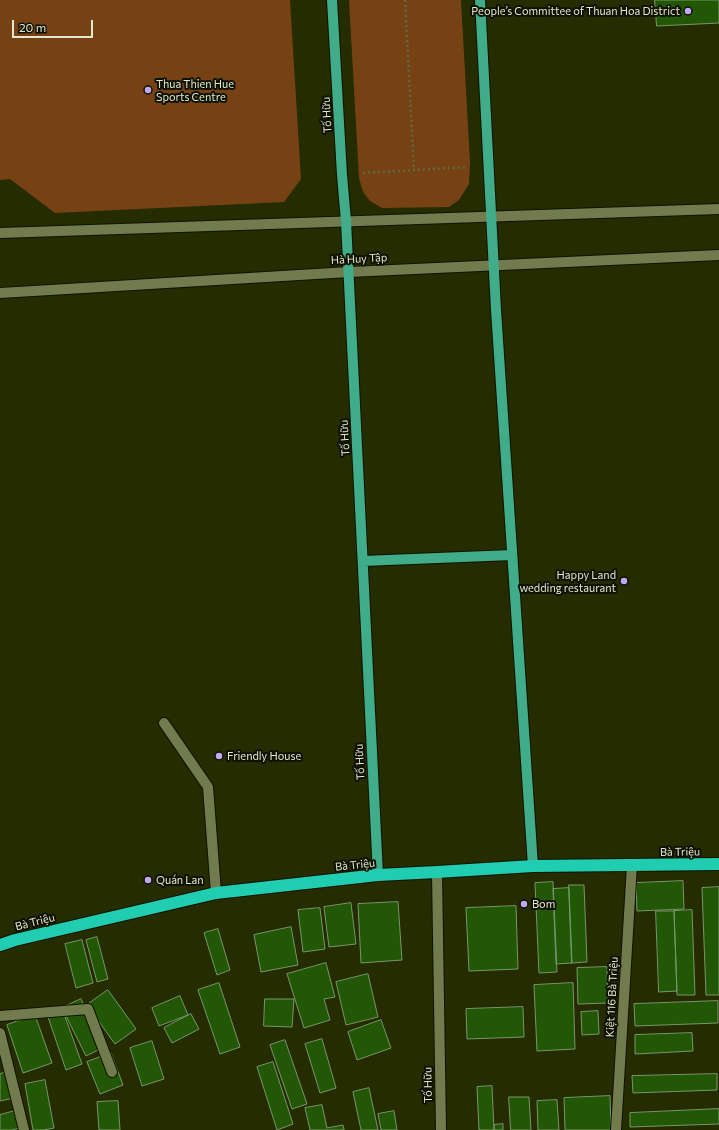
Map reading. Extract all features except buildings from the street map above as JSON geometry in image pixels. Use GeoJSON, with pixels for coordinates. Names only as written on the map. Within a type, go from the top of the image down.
{"type":"FeatureCollection","features":[{"type":"Feature","properties":{"kind":"highway","name":"Bà Triệu"},"geometry":{"type":"LineString","coordinates":[[0,945],[23,938],[216,893],[378,875],[533,866],[719,864]]}},
{"type":"Feature","properties":{"kind":"main road","name":"Tố Hữu"},"geometry":{"type":"LineString","coordinates":[[332,0],[349,272],[378,875]]}},
{"type":"Feature","properties":{"kind":"main road"},"geometry":{"type":"LineString","coordinates":[[480,0],[494,266],[533,866]]}},
{"type":"Feature","properties":{"kind":"main road"},"geometry":{"type":"LineString","coordinates":[[362,561],[512,555]]}},
{"type":"Feature","properties":{"kind":"street"},"geometry":{"type":"LineString","coordinates":[[0,233],[346,220],[719,209]]}},
{"type":"Feature","properties":{"kind":"street","name":"Hà Huy Tập"},"geometry":{"type":"LineString","coordinates":[[0,293],[349,272],[719,255]]}},
{"type":"Feature","properties":{"kind":"street"},"geometry":{"type":"LineString","coordinates":[[164,723],[208,787],[216,893]]}},
{"type":"Feature","properties":{"kind":"street","name":"Kiệt 116 Bà Triệu"},"geometry":{"type":"LineString","coordinates":[[616,1130],[632,865]]}},
{"type":"Feature","properties":{"kind":"street","name":"Tố Hữu"},"geometry":{"type":"LineString","coordinates":[[437,872],[441,1130]]}},
{"type":"Feature","properties":{"kind":"street"},"geometry":{"type":"LineString","coordinates":[[0,1016],[88,1009],[112,1072]]}},
{"type":"Feature","properties":{"kind":"street"},"geometry":{"type":"LineString","coordinates":[[0,1033],[24,1130]]}},
{"type":"Feature","properties":{"kind":"path"},"geometry":{"type":"LineString","coordinates":[[405,0],[414,170]]}},
{"type":"Feature","properties":{"kind":"path"},"geometry":{"type":"LineString","coordinates":[[363,173],[467,167]]}},
{"type":"Feature","properties":{"kind":"shaded area","name":"Thua Thien Hue Sports Centre"},"geometry":{"type":"Polygon","coordinates":[[[0,0],[290,0],[301,179],[284,202],[55,213],[10,179],[0,180],[0,0]]]}},
{"type":"Feature","properties":{"kind":"shaded area"},"geometry":{"type":"Polygon","coordinates":[[[349,0],[461,0],[470,162],[469,184],[459,200],[449,207],[382,208],[370,201],[363,192],[359,178],[349,0]]]}},
{"type":"Feature","properties":{"kind":"place","name":"People’s Committee of Thuan Hoa District"},"geometry":{"type":"Point","coordinates":[688,11]}},
{"type":"Feature","properties":{"kind":"place","name":"Thua Thien Hue Sports Centre"},"geometry":{"type":"Point","coordinates":[148,90]}},
{"type":"Feature","properties":{"kind":"place","name":"Happy Land wedding restaurant"},"geometry":{"type":"Point","coordinates":[624,581]}},
{"type":"Feature","properties":{"kind":"place","name":"Friendly House"},"geometry":{"type":"Point","coordinates":[219,756]}},
{"type":"Feature","properties":{"kind":"place","name":"Quán Lan"},"geometry":{"type":"Point","coordinates":[148,880]}},
{"type":"Feature","properties":{"kind":"place","name":"Bom"},"geometry":{"type":"Point","coordinates":[524,904]}}]}
